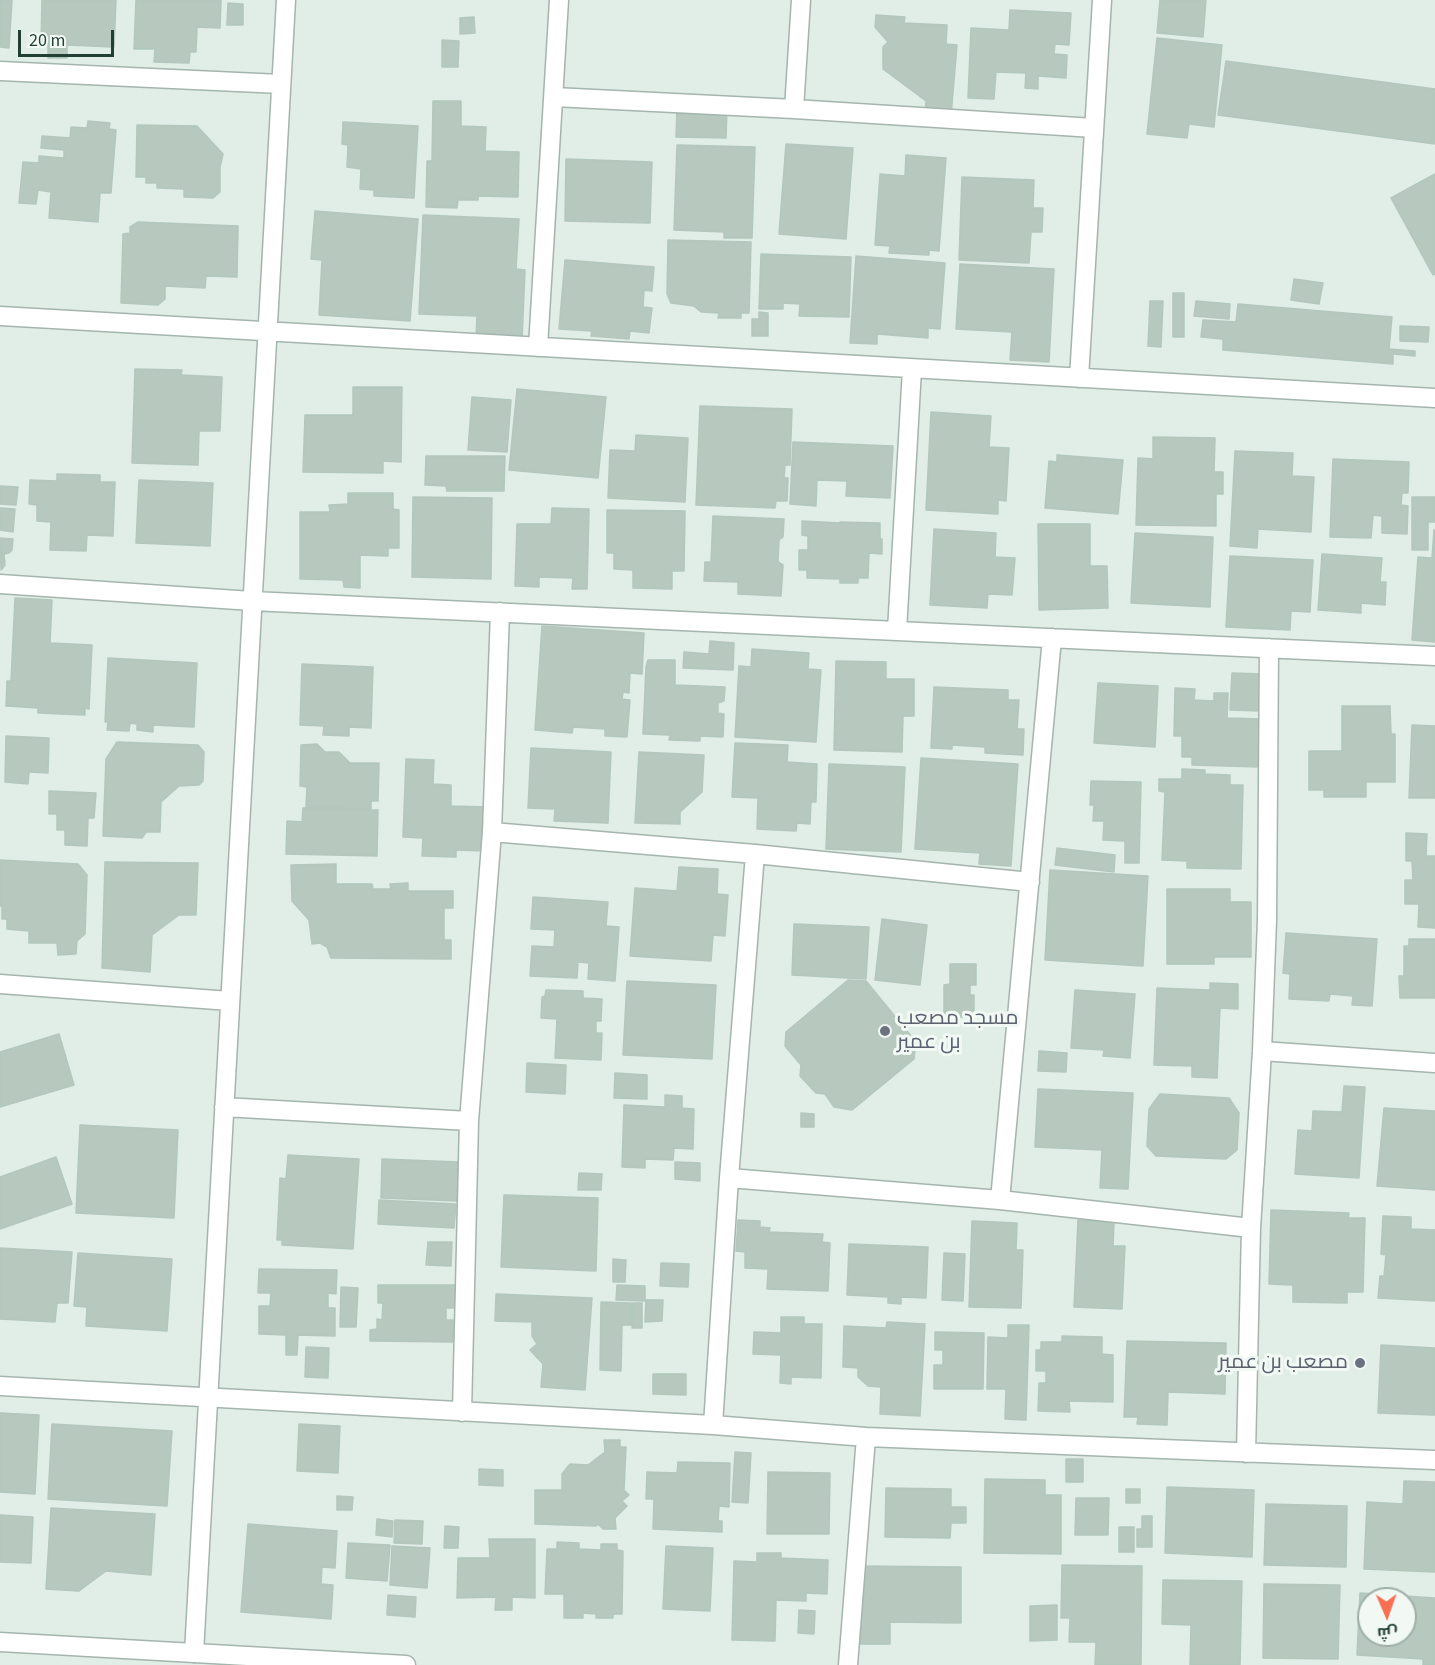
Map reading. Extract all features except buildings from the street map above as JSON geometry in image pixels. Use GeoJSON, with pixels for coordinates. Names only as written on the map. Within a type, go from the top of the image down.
{"type":"FeatureCollection","features":[{"type":"Feature","properties":{"kind":"street"},"geometry":{"type":"LineString","coordinates":[[194,1653],[286,0]]}},
{"type":"Feature","properties":{"kind":"street"},"geometry":{"type":"LineString","coordinates":[[538,347],[559,0]]}},
{"type":"Feature","properties":{"kind":"street"},"geometry":{"type":"LineString","coordinates":[[794,109],[801,0]]}},
{"type":"Feature","properties":{"kind":"street"},"geometry":{"type":"LineString","coordinates":[[1079,378],[1102,0]]}},
{"type":"Feature","properties":{"kind":"street"},"geometry":{"type":"LineString","coordinates":[[0,71],[281,84]]}},
{"type":"Feature","properties":{"kind":"street"},"geometry":{"type":"LineString","coordinates":[[554,97],[1094,128]]}},
{"type":"Feature","properties":{"kind":"street"},"geometry":{"type":"LineString","coordinates":[[0,316],[1435,398]]}},
{"type":"Feature","properties":{"kind":"street"},"geometry":{"type":"LineString","coordinates":[[897,631],[912,369]]}},
{"type":"Feature","properties":{"kind":"street"},"geometry":{"type":"LineString","coordinates":[[0,584],[252,601],[1435,656]]}},
{"type":"Feature","properties":{"kind":"street"},"geometry":{"type":"LineString","coordinates":[[462,1412],[469,1121],[492,832],[500,612]]}},
{"type":"Feature","properties":{"kind":"street"},"geometry":{"type":"LineString","coordinates":[[1000,1200],[1052,638]]}},
{"type":"Feature","properties":{"kind":"street"},"geometry":{"type":"LineString","coordinates":[[1246,1453],[1251,1228],[1267,920],[1269,648]]}},
{"type":"Feature","properties":{"kind":"street"},"geometry":{"type":"LineString","coordinates":[[492,832],[755,854],[1030,882]]}},
{"type":"Feature","properties":{"kind":"street"},"geometry":{"type":"LineString","coordinates":[[713,1425],[729,1178],[755,854]]}},
{"type":"Feature","properties":{"kind":"street"},"geometry":{"type":"LineString","coordinates":[[0,984],[230,1000]]}},
{"type":"Feature","properties":{"kind":"street"},"geometry":{"type":"LineString","coordinates":[[1262,1050],[1435,1062]]}},
{"type":"Feature","properties":{"kind":"street"},"geometry":{"type":"LineString","coordinates":[[224,1107],[469,1121]]}},
{"type":"Feature","properties":{"kind":"street"},"geometry":{"type":"LineString","coordinates":[[729,1178],[1000,1200],[1251,1228]]}},
{"type":"Feature","properties":{"kind":"street"},"geometry":{"type":"LineString","coordinates":[[0,1386],[713,1425],[866,1437],[1435,1460]]}},
{"type":"Feature","properties":{"kind":"street"},"geometry":{"type":"LineString","coordinates":[[848,1665],[866,1437]]}},
{"type":"Feature","properties":{"kind":"street"},"geometry":{"type":"LineString","coordinates":[[0,1642],[406,1665]]}},
{"type":"Feature","properties":{"kind":"place","name":"مسجد مصعب بن عمير"},"geometry":{"type":"Point","coordinates":[885,1031]}},
{"type":"Feature","properties":{"kind":"place","name":"مصعب بن عمير"},"geometry":{"type":"Point","coordinates":[1360,1363]}}]}
